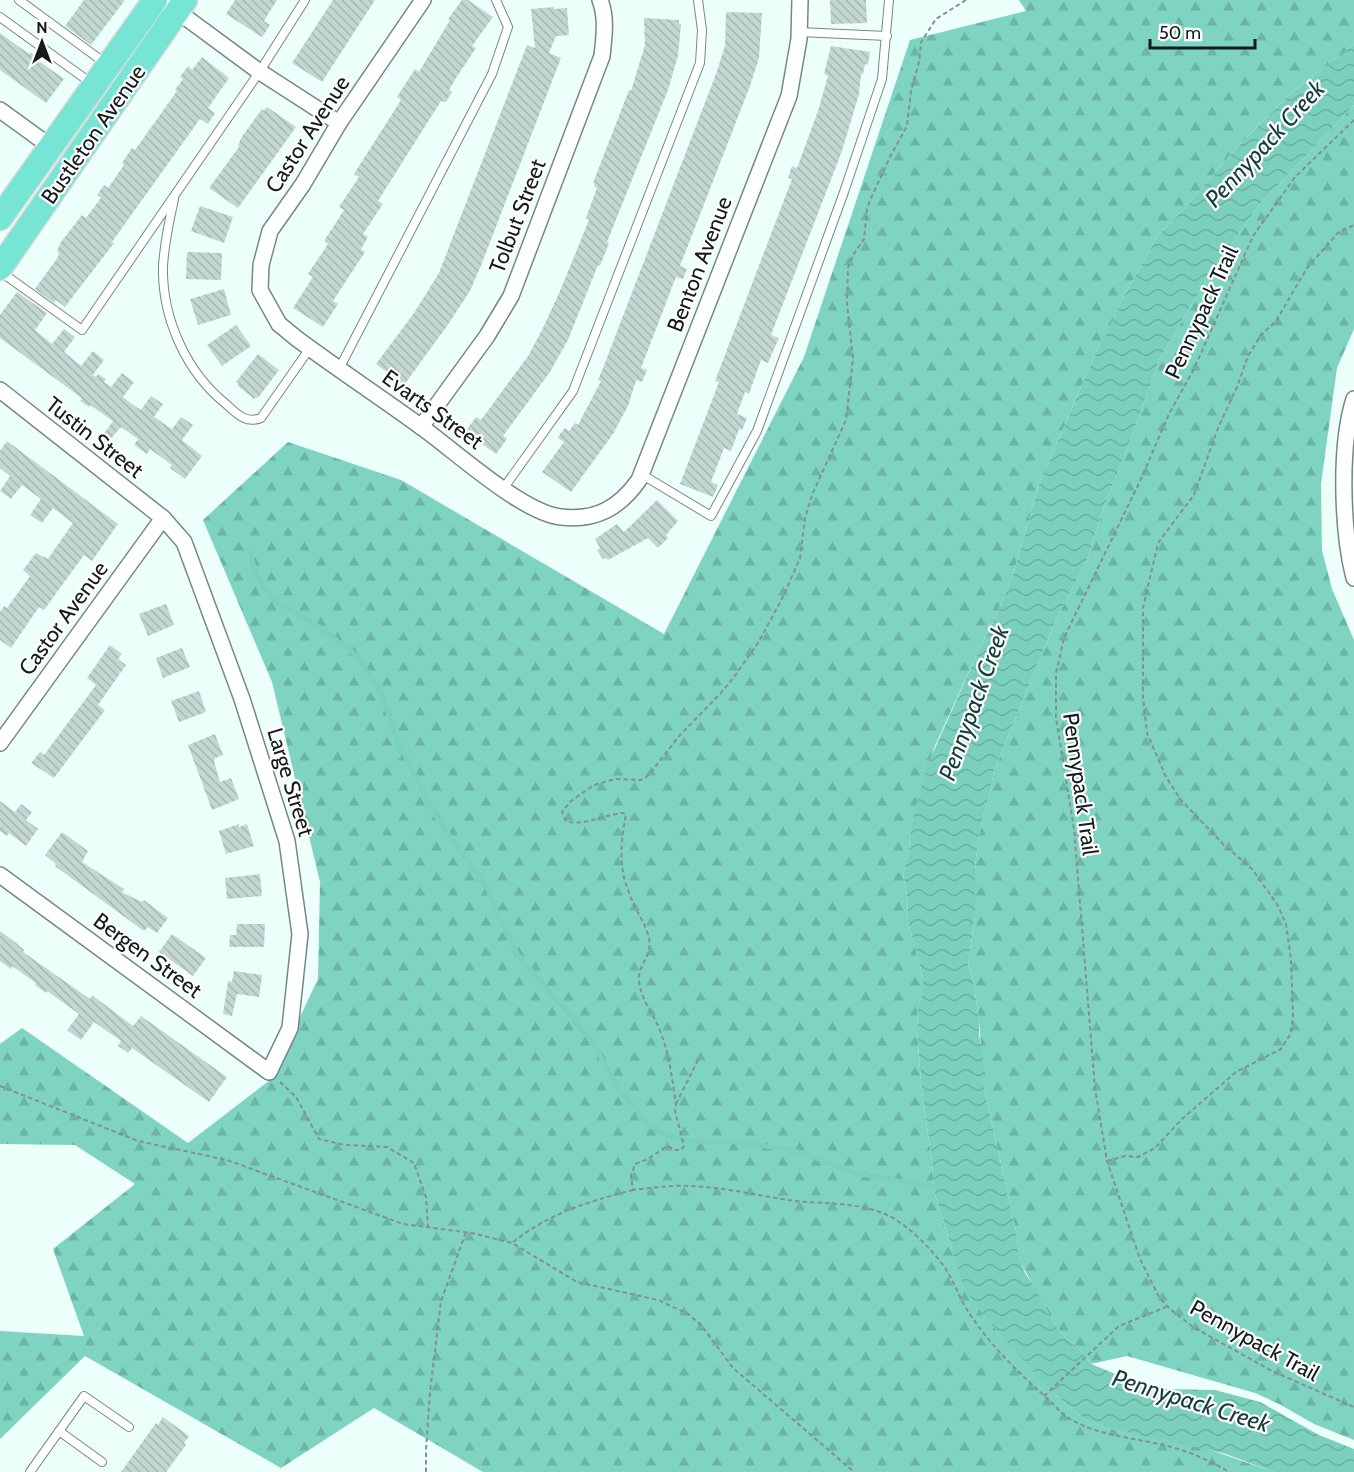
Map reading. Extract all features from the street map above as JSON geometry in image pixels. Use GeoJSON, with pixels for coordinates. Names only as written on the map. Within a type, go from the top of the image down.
{"type":"FeatureCollection","features":[{"type":"Feature","properties":{"kind":"main road","name":"Bustleton Avenue"},"geometry":{"type":"LineString","coordinates":[[0,216],[155,0]]}},
{"type":"Feature","properties":{"kind":"main road","name":"Bustleton Avenue"},"geometry":{"type":"LineString","coordinates":[[0,270],[175,4]]}},
{"type":"Feature","properties":{"kind":"street","name":"Castor Avenue"},"geometry":{"type":"LineString","coordinates":[[266,303],[260,290],[261,265],[270,231],[303,184],[339,123],[423,0]]}},
{"type":"Feature","properties":{"kind":"street","name":"Tolbut Street"},"geometry":{"type":"LineString","coordinates":[[421,427],[487,336],[511,296],[602,56],[605,30],[603,7],[600,0]]}},
{"type":"Feature","properties":{"kind":"street","name":"Benton Avenue"},"geometry":{"type":"LineString","coordinates":[[591,516],[606,511],[627,498],[641,474],[789,96],[800,32],[800,0]]}},
{"type":"Feature","properties":{"kind":"street"},"geometry":{"type":"LineString","coordinates":[[175,4],[260,71],[339,123]]}},
{"type":"Feature","properties":{"kind":"street"},"geometry":{"type":"LineString","coordinates":[[0,110],[51,147]]}},
{"type":"Feature","properties":{"kind":"street","name":"Evarts Street"},"geometry":{"type":"LineString","coordinates":[[266,303],[279,324],[513,496],[559,517],[586,518],[591,516]]}},
{"type":"Feature","properties":{"kind":"street","name":"Tustin Street"},"geometry":{"type":"LineString","coordinates":[[0,390],[163,518]]}},
{"type":"Feature","properties":{"kind":"street"},"geometry":{"type":"LineString","coordinates":[[1354,399],[1345,459],[1344,509],[1354,579]]}},
{"type":"Feature","properties":{"kind":"street","name":"Castor Avenue"},"geometry":{"type":"LineString","coordinates":[[0,743],[163,518]]}},
{"type":"Feature","properties":{"kind":"street","name":"Large Street"},"geometry":{"type":"LineString","coordinates":[[163,518],[184,542],[239,690],[287,841],[300,934],[290,1028],[269,1072]]}},
{"type":"Feature","properties":{"kind":"street","name":"Bergen Street"},"geometry":{"type":"LineString","coordinates":[[0,874],[269,1072]]}},
{"type":"Feature","properties":{"kind":"lane"},"geometry":{"type":"LineString","coordinates":[[19,0],[102,76]]}},
{"type":"Feature","properties":{"kind":"lane"},"geometry":{"type":"LineString","coordinates":[[0,270],[82,330],[260,71],[305,0]]}},
{"type":"Feature","properties":{"kind":"lane"},"geometry":{"type":"LineString","coordinates":[[339,369],[492,74],[508,27],[496,0]]}},
{"type":"Feature","properties":{"kind":"lane"},"geometry":{"type":"LineString","coordinates":[[503,489],[573,391],[700,63],[702,30],[698,0]]}},
{"type":"Feature","properties":{"kind":"lane"},"geometry":{"type":"LineString","coordinates":[[641,474],[711,516],[757,431],[844,192],[882,79],[889,0]]}},
{"type":"Feature","properties":{"kind":"lane"},"geometry":{"type":"LineString","coordinates":[[0,17],[102,76]]}},
{"type":"Feature","properties":{"kind":"lane"},"geometry":{"type":"LineString","coordinates":[[800,32],[887,36]]}},
{"type":"Feature","properties":{"kind":"lane"},"geometry":{"type":"LineString","coordinates":[[175,195],[163,268],[166,303],[177,338],[204,382],[223,402],[243,418],[254,421],[261,418],[310,348]]}},
{"type":"Feature","properties":{"kind":"lane"},"geometry":{"type":"LineString","coordinates":[[30,1472],[84,1396],[129,1427]]}},
{"type":"Feature","properties":{"kind":"lane"},"geometry":{"type":"LineString","coordinates":[[59,1431],[102,1462]]}},
{"type":"Feature","properties":{"kind":"path"},"geometry":{"type":"LineString","coordinates":[[633,1190],[632,1176],[635,1164],[648,1159],[667,1146],[681,1150],[684,1146],[675,1111],[676,1104],[667,1053],[659,1029],[645,1004],[639,981],[639,974],[648,955],[650,940],[623,880],[621,850],[626,814],[613,814],[578,823],[566,821],[562,813],[564,807],[594,785],[615,779],[641,780],[649,776],[679,736],[734,677],[758,643],[784,595],[800,558],[805,518],[812,495],[846,420],[853,359],[847,304],[848,268],[853,255],[864,239],[867,209],[871,198],[907,126],[911,91],[919,62],[921,42],[936,19],[966,0]]}},
{"type":"Feature","properties":{"kind":"path","name":"Pennypack Trail"},"geometry":{"type":"LineString","coordinates":[[1354,120],[1295,177],[1253,236],[1194,369],[1169,414],[1141,479],[1064,638],[1059,654],[1055,684],[1056,718],[1074,822],[1093,1067],[1107,1161],[1144,1270],[1154,1290],[1167,1306],[1193,1327],[1282,1375],[1354,1407]]}},
{"type":"Feature","properties":{"kind":"path"},"geometry":{"type":"LineString","coordinates":[[1107,1161],[1125,1156],[1138,1157],[1155,1148],[1182,1119],[1236,1072],[1281,1049],[1291,1033],[1293,1016],[1291,959],[1286,924],[1277,903],[1252,869],[1224,845],[1181,800],[1166,777],[1147,733],[1143,698],[1143,608],[1158,543],[1194,495],[1218,428],[1248,356],[1261,335],[1276,321],[1307,268],[1338,233],[1354,225]]}},
{"type":"Feature","properties":{"kind":"path"},"geometry":{"type":"LineString","coordinates":[[676,1104],[699,1058]]}},
{"type":"Feature","properties":{"kind":"path"},"geometry":{"type":"LineString","coordinates":[[269,1072],[296,1097],[319,1139],[345,1145],[387,1147],[414,1162],[426,1197],[428,1227]]}},
{"type":"Feature","properties":{"kind":"path"},"geometry":{"type":"LineString","coordinates":[[0,1086],[138,1141],[227,1160],[403,1224],[466,1232],[513,1242],[577,1282],[658,1300],[688,1314],[702,1326],[733,1368],[854,1472]]}},
{"type":"Feature","properties":{"kind":"path"},"geometry":{"type":"LineString","coordinates":[[513,1242],[536,1224],[566,1210],[633,1190],[662,1186],[706,1188],[783,1199],[851,1205],[884,1214],[898,1221],[936,1257],[946,1269],[964,1306],[982,1331],[1061,1413],[1083,1426],[1103,1433],[1156,1443],[1206,1458],[1229,1472]]}},
{"type":"Feature","properties":{"kind":"path"},"geometry":{"type":"LineString","coordinates":[[426,1472],[429,1404],[441,1301],[466,1232]]}},
{"type":"Feature","properties":{"kind":"path"},"geometry":{"type":"LineString","coordinates":[[1044,1396],[1089,1351],[1126,1321],[1167,1306]]}},
{"type":"Feature","properties":{"kind":"green space"},"geometry":{"type":"Polygon","coordinates":[[[1019,0],[1354,0],[1354,44],[1288,96],[1236,148],[1185,208],[1158,235],[1120,303],[1106,337],[1100,343],[1039,485],[1012,578],[934,748],[911,826],[909,850],[903,874],[908,901],[907,918],[923,977],[917,1031],[934,1191],[952,1249],[984,1316],[1057,1396],[1084,1419],[1107,1428],[1202,1447],[1274,1472],[483,1472],[374,1408],[281,1468],[85,1356],[0,1439],[0,1331],[84,1336],[53,1249],[135,1184],[75,1145],[0,1144],[0,1044],[22,1028],[188,1143],[270,1080],[318,979],[320,882],[272,682],[203,520],[288,442],[401,480],[664,634],[804,357],[910,40],[1026,11],[1019,0]]]}},
{"type":"Feature","properties":{"kind":"green space"},"geometry":{"type":"Polygon","coordinates":[[[1354,105],[1354,329],[1337,368],[1321,484],[1322,550],[1332,589],[1354,640],[1354,1440],[1314,1424],[1255,1393],[1127,1356],[1091,1364],[1065,1337],[1054,1323],[1020,1262],[1016,1231],[984,1088],[979,1020],[973,979],[968,965],[975,915],[975,869],[978,840],[994,770],[1057,617],[1087,560],[1103,509],[1159,360],[1204,283],[1259,205],[1354,105]]]}},
{"type":"Feature","properties":{"kind":"water","name":"Pennypack Creek"},"geometry":{"type":"Polygon","coordinates":[[[1354,44],[1354,105],[1259,205],[1204,283],[1159,360],[1103,509],[1087,560],[1057,617],[994,770],[978,840],[975,869],[975,915],[968,965],[973,979],[979,1020],[984,1088],[1016,1231],[1020,1261],[1054,1323],[1091,1364],[1147,1387],[1215,1390],[1260,1402],[1319,1435],[1354,1449],[1354,1472],[1274,1472],[1223,1453],[1107,1428],[1084,1419],[1040,1379],[974,1302],[963,1284],[934,1191],[917,1031],[923,977],[907,918],[908,901],[903,874],[909,850],[911,826],[927,766],[1012,578],[1039,485],[1100,343],[1106,336],[1120,303],[1158,235],[1185,208],[1236,148],[1288,96],[1354,44]]]}},
{"type":"Feature","properties":{"kind":"building"},"geometry":{"type":"Polygon","coordinates":[[[84,0],[125,0],[91,45],[65,26],[84,0]]]}},
{"type":"Feature","properties":{"kind":"building"},"geometry":{"type":"Polygon","coordinates":[[[235,0],[277,0],[264,21],[270,25],[262,37],[226,14],[235,0]]]}},
{"type":"Feature","properties":{"kind":"building"},"geometry":{"type":"Polygon","coordinates":[[[333,0],[375,0],[322,82],[292,63],[333,0]]]}},
{"type":"Feature","properties":{"kind":"building"},"geometry":{"type":"Polygon","coordinates":[[[462,0],[468,0],[493,17],[472,46],[476,48],[449,90],[452,92],[446,102],[441,101],[378,201],[383,204],[363,234],[368,237],[361,249],[365,252],[333,301],[338,304],[323,327],[293,308],[313,277],[308,274],[328,244],[324,241],[344,210],[339,207],[359,177],[354,174],[401,100],[397,97],[415,69],[419,72],[450,20],[448,19],[462,0]]]}},
{"type":"Feature","properties":{"kind":"building"},"geometry":{"type":"Polygon","coordinates":[[[830,0],[866,0],[867,23],[831,24],[830,0]]]}},
{"type":"Feature","properties":{"kind":"building"},"geometry":{"type":"Polygon","coordinates":[[[554,7],[554,9],[567,8],[569,35],[556,36],[549,53],[561,58],[482,263],[470,291],[404,385],[376,364],[414,313],[439,273],[527,45],[535,48],[531,9],[554,7]]]}},
{"type":"Feature","properties":{"kind":"building"},"geometry":{"type":"Polygon","coordinates":[[[726,12],[762,13],[759,58],[750,86],[680,266],[687,269],[683,279],[676,277],[641,368],[647,370],[642,382],[636,380],[628,406],[613,434],[571,492],[542,472],[564,442],[558,438],[560,434],[565,428],[569,431],[575,423],[578,425],[601,381],[598,380],[716,74],[725,46],[726,12]]]}},
{"type":"Feature","properties":{"kind":"building"},"geometry":{"type":"Polygon","coordinates":[[[644,18],[679,20],[681,24],[678,56],[668,90],[607,242],[609,243],[600,266],[598,265],[568,340],[550,372],[503,436],[507,439],[496,454],[465,432],[476,417],[481,420],[528,356],[560,291],[589,220],[586,218],[597,188],[593,183],[629,90],[631,91],[645,45],[644,18]]]}},
{"type":"Feature","properties":{"kind":"building"},"geometry":{"type":"Polygon","coordinates":[[[0,33],[29,54],[30,52],[41,59],[39,61],[64,79],[46,103],[0,70],[0,33]]]}},
{"type":"Feature","properties":{"kind":"building"},"geometry":{"type":"Polygon","coordinates":[[[831,46],[870,52],[868,65],[865,64],[863,74],[861,74],[859,94],[842,151],[771,335],[779,338],[768,363],[761,360],[749,394],[745,392],[737,414],[747,418],[742,430],[739,429],[731,451],[724,448],[711,482],[718,485],[713,497],[680,484],[719,382],[715,381],[792,179],[788,178],[792,166],[797,168],[818,111],[828,76],[824,74],[831,46]]]}},
{"type":"Feature","properties":{"kind":"building"},"geometry":{"type":"Polygon","coordinates":[[[202,57],[229,78],[208,108],[215,113],[208,124],[200,119],[112,242],[114,243],[65,307],[56,300],[54,303],[35,289],[58,257],[57,251],[61,242],[82,215],[86,218],[101,198],[97,195],[104,185],[108,188],[124,165],[122,163],[132,148],[135,150],[177,91],[175,90],[183,79],[180,77],[188,66],[192,70],[202,57]]]}},
{"type":"Feature","properties":{"kind":"building"},"geometry":{"type":"Polygon","coordinates":[[[267,107],[296,127],[238,208],[209,188],[239,147],[241,138],[262,109],[264,111],[267,107]]]}},
{"type":"Feature","properties":{"kind":"building"},"geometry":{"type":"Polygon","coordinates":[[[200,206],[233,217],[224,243],[191,231],[200,206]]]}},
{"type":"Feature","properties":{"kind":"building"},"geometry":{"type":"Polygon","coordinates":[[[187,252],[222,253],[221,280],[186,279],[187,252]]]}},
{"type":"Feature","properties":{"kind":"building"},"geometry":{"type":"Polygon","coordinates":[[[224,289],[231,315],[198,325],[190,299],[224,289]]]}},
{"type":"Feature","properties":{"kind":"building"},"geometry":{"type":"Polygon","coordinates":[[[17,292],[47,313],[35,330],[52,344],[64,329],[75,337],[64,352],[81,366],[93,351],[104,360],[93,375],[96,377],[98,374],[106,379],[104,382],[111,387],[122,373],[134,382],[123,397],[132,404],[141,410],[151,396],[163,404],[154,417],[172,429],[181,417],[193,425],[182,440],[202,456],[185,479],[170,468],[172,465],[150,449],[147,454],[134,445],[138,439],[121,427],[106,444],[100,439],[113,421],[80,401],[82,399],[79,396],[0,338],[0,315],[17,292]]]}},
{"type":"Feature","properties":{"kind":"building"},"geometry":{"type":"Polygon","coordinates":[[[236,325],[251,346],[222,366],[207,345],[236,325]]]}},
{"type":"Feature","properties":{"kind":"building"},"geometry":{"type":"Polygon","coordinates":[[[258,354],[279,370],[258,398],[254,399],[236,382],[258,354]]]}},
{"type":"Feature","properties":{"kind":"building"},"geometry":{"type":"Polygon","coordinates":[[[7,441],[118,524],[92,561],[84,555],[44,610],[39,607],[11,648],[0,640],[0,612],[4,606],[7,608],[30,576],[23,570],[36,553],[48,559],[73,523],[53,508],[42,523],[30,515],[41,499],[22,485],[11,499],[0,491],[10,476],[0,468],[0,451],[7,441]]]}},
{"type":"Feature","properties":{"kind":"building"},"geometry":{"type":"Polygon","coordinates":[[[657,500],[678,521],[666,535],[668,538],[658,548],[648,538],[608,560],[603,559],[597,550],[600,548],[595,539],[617,524],[624,532],[657,500]]]}},
{"type":"Feature","properties":{"kind":"building"},"geometry":{"type":"Polygon","coordinates":[[[166,604],[174,625],[148,636],[139,614],[166,604]]]}},
{"type":"Feature","properties":{"kind":"building"},"geometry":{"type":"Polygon","coordinates":[[[110,645],[122,654],[118,659],[126,665],[98,705],[105,710],[54,778],[31,763],[40,752],[44,755],[96,685],[87,678],[110,645]]]}},
{"type":"Feature","properties":{"kind":"building"},"geometry":{"type":"Polygon","coordinates":[[[182,648],[190,667],[163,678],[156,658],[182,648]]]}},
{"type":"Feature","properties":{"kind":"building"},"geometry":{"type":"Polygon","coordinates":[[[199,691],[206,712],[179,722],[171,701],[199,691]]]}},
{"type":"Feature","properties":{"kind":"building"},"geometry":{"type":"Polygon","coordinates":[[[215,734],[223,755],[215,758],[214,761],[220,782],[231,778],[239,799],[212,810],[188,745],[215,734]]]}},
{"type":"Feature","properties":{"kind":"building"},"geometry":{"type":"Polygon","coordinates":[[[0,801],[15,812],[21,804],[32,812],[26,820],[38,829],[26,846],[9,833],[7,836],[0,831],[0,801]]]}},
{"type":"Feature","properties":{"kind":"building"},"geometry":{"type":"Polygon","coordinates":[[[239,824],[239,827],[247,824],[254,846],[226,854],[219,831],[239,824]]]}},
{"type":"Feature","properties":{"kind":"building"},"geometry":{"type":"Polygon","coordinates":[[[62,832],[88,851],[82,862],[124,889],[122,892],[142,902],[144,900],[168,918],[157,933],[148,927],[144,931],[55,866],[56,864],[45,855],[62,832]]]}},
{"type":"Feature","properties":{"kind":"building"},"geometry":{"type":"Polygon","coordinates":[[[260,874],[262,896],[227,899],[225,878],[260,874]]]}},
{"type":"Feature","properties":{"kind":"building"},"geometry":{"type":"Polygon","coordinates":[[[237,924],[265,924],[264,947],[229,947],[230,935],[236,935],[237,924]]]}},
{"type":"Feature","properties":{"kind":"building"},"geometry":{"type":"Polygon","coordinates":[[[0,931],[24,950],[23,952],[90,999],[92,995],[133,1026],[141,1016],[227,1077],[209,1102],[132,1048],[128,1053],[118,1046],[121,1041],[94,1022],[81,1040],[67,1030],[79,1014],[47,991],[46,993],[12,966],[11,969],[0,961],[0,931]]]}},
{"type":"Feature","properties":{"kind":"building"},"geometry":{"type":"Polygon","coordinates":[[[172,934],[206,958],[193,976],[159,952],[172,934]]]}},
{"type":"Feature","properties":{"kind":"building"},"geometry":{"type":"Polygon","coordinates":[[[234,971],[262,975],[259,997],[237,994],[232,1016],[223,1014],[228,981],[232,982],[234,971]]]}},
{"type":"Feature","properties":{"kind":"building"},"geometry":{"type":"Polygon","coordinates":[[[163,1417],[189,1436],[184,1443],[186,1445],[166,1472],[121,1472],[156,1423],[158,1425],[163,1417]]]}},
{"type":"Feature","properties":{"kind":"waterway"},"geometry":{"type":"LineString","coordinates":[[251,553],[255,573],[272,599],[321,628],[357,656],[381,692],[397,740],[437,818],[487,888],[496,912],[518,955],[591,1040],[620,1090],[648,1125],[668,1136],[687,1141],[736,1142],[793,1150],[859,1174],[939,1188]]}}]}
